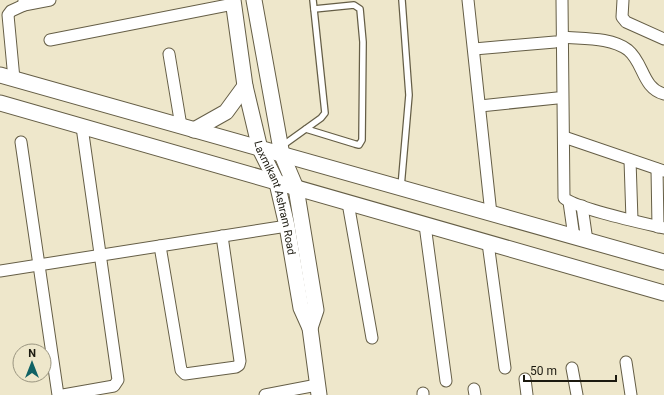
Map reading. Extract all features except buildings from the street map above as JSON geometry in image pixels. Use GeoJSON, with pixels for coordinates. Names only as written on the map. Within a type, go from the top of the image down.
{"type":"FeatureCollection","features":[{"type":"Feature","properties":{"kind":"main road"},"geometry":{"type":"LineString","coordinates":[[254,0],[281,151],[296,188],[316,310],[310,328]]}},
{"type":"Feature","properties":{"kind":"main road","name":"Laxmikant Ashram Road"},"geometry":{"type":"LineString","coordinates":[[233,2],[245,86],[260,148],[276,183],[287,226],[301,308],[310,328],[318,390]]}},
{"type":"Feature","properties":{"kind":"main road"},"geometry":{"type":"LineString","coordinates":[[7,77],[260,148],[281,151],[401,188],[664,262]]}},
{"type":"Feature","properties":{"kind":"main road"},"geometry":{"type":"LineString","coordinates":[[188,128],[226,112],[245,86]]}},
{"type":"Feature","properties":{"kind":"main road"},"geometry":{"type":"LineString","coordinates":[[0,104],[664,293]]}},
{"type":"Feature","properties":{"kind":"street"},"geometry":{"type":"LineString","coordinates":[[7,77],[8,15],[11,11],[24,3],[50,0]]}},
{"type":"Feature","properties":{"kind":"street"},"geometry":{"type":"LineString","coordinates":[[468,0],[491,214]]}},
{"type":"Feature","properties":{"kind":"street"},"geometry":{"type":"LineString","coordinates":[[562,0],[558,39],[564,137],[564,198],[569,202],[582,206],[661,227],[660,170],[564,137]]}},
{"type":"Feature","properties":{"kind":"street"},"geometry":{"type":"LineString","coordinates":[[623,0],[622,17],[626,22],[664,39]]}},
{"type":"Feature","properties":{"kind":"street"},"geometry":{"type":"LineString","coordinates":[[50,40],[233,2]]}},
{"type":"Feature","properties":{"kind":"street"},"geometry":{"type":"LineString","coordinates":[[474,49],[558,39],[598,40],[614,43],[633,55],[650,85],[656,92],[664,94]]}},
{"type":"Feature","properties":{"kind":"street"},"geometry":{"type":"LineString","coordinates":[[170,54],[188,128]]}},
{"type":"Feature","properties":{"kind":"street"},"geometry":{"type":"LineString","coordinates":[[480,106],[557,98]]}},
{"type":"Feature","properties":{"kind":"street"},"geometry":{"type":"LineString","coordinates":[[64,395],[114,386],[118,380],[99,255],[82,127]]}},
{"type":"Feature","properties":{"kind":"street"},"geometry":{"type":"LineString","coordinates":[[21,142],[58,395]]}},
{"type":"Feature","properties":{"kind":"street"},"geometry":{"type":"LineString","coordinates":[[630,160],[632,220]]}},
{"type":"Feature","properties":{"kind":"street"},"geometry":{"type":"LineString","coordinates":[[569,202],[581,239]]}},
{"type":"Feature","properties":{"kind":"street"},"geometry":{"type":"LineString","coordinates":[[348,203],[372,338]]}},
{"type":"Feature","properties":{"kind":"street"},"geometry":{"type":"LineString","coordinates":[[581,239],[582,206]]}},
{"type":"Feature","properties":{"kind":"street"},"geometry":{"type":"LineString","coordinates":[[425,225],[446,382]]}},
{"type":"Feature","properties":{"kind":"street"},"geometry":{"type":"LineString","coordinates":[[0,271],[287,226]]}},
{"type":"Feature","properties":{"kind":"street"},"geometry":{"type":"LineString","coordinates":[[160,246],[180,370],[185,374],[236,367],[239,365],[240,361],[222,236]]}},
{"type":"Feature","properties":{"kind":"street"},"geometry":{"type":"LineString","coordinates":[[488,243],[505,368]]}},
{"type":"Feature","properties":{"kind":"street"},"geometry":{"type":"LineString","coordinates":[[626,362],[631,395]]}},
{"type":"Feature","properties":{"kind":"street"},"geometry":{"type":"LineString","coordinates":[[572,368],[577,395]]}},
{"type":"Feature","properties":{"kind":"street"},"geometry":{"type":"LineString","coordinates":[[525,379],[527,395]]}},
{"type":"Feature","properties":{"kind":"street"},"geometry":{"type":"LineString","coordinates":[[265,395],[318,390]]}},
{"type":"Feature","properties":{"kind":"lane"},"geometry":{"type":"LineString","coordinates":[[281,151],[325,113],[314,0]]}},
{"type":"Feature","properties":{"kind":"lane"},"geometry":{"type":"LineString","coordinates":[[401,188],[409,95],[402,0]]}},
{"type":"Feature","properties":{"kind":"lane"},"geometry":{"type":"LineString","coordinates":[[306,129],[359,145],[362,140],[363,42],[360,9],[354,5],[314,9]]}}]}
